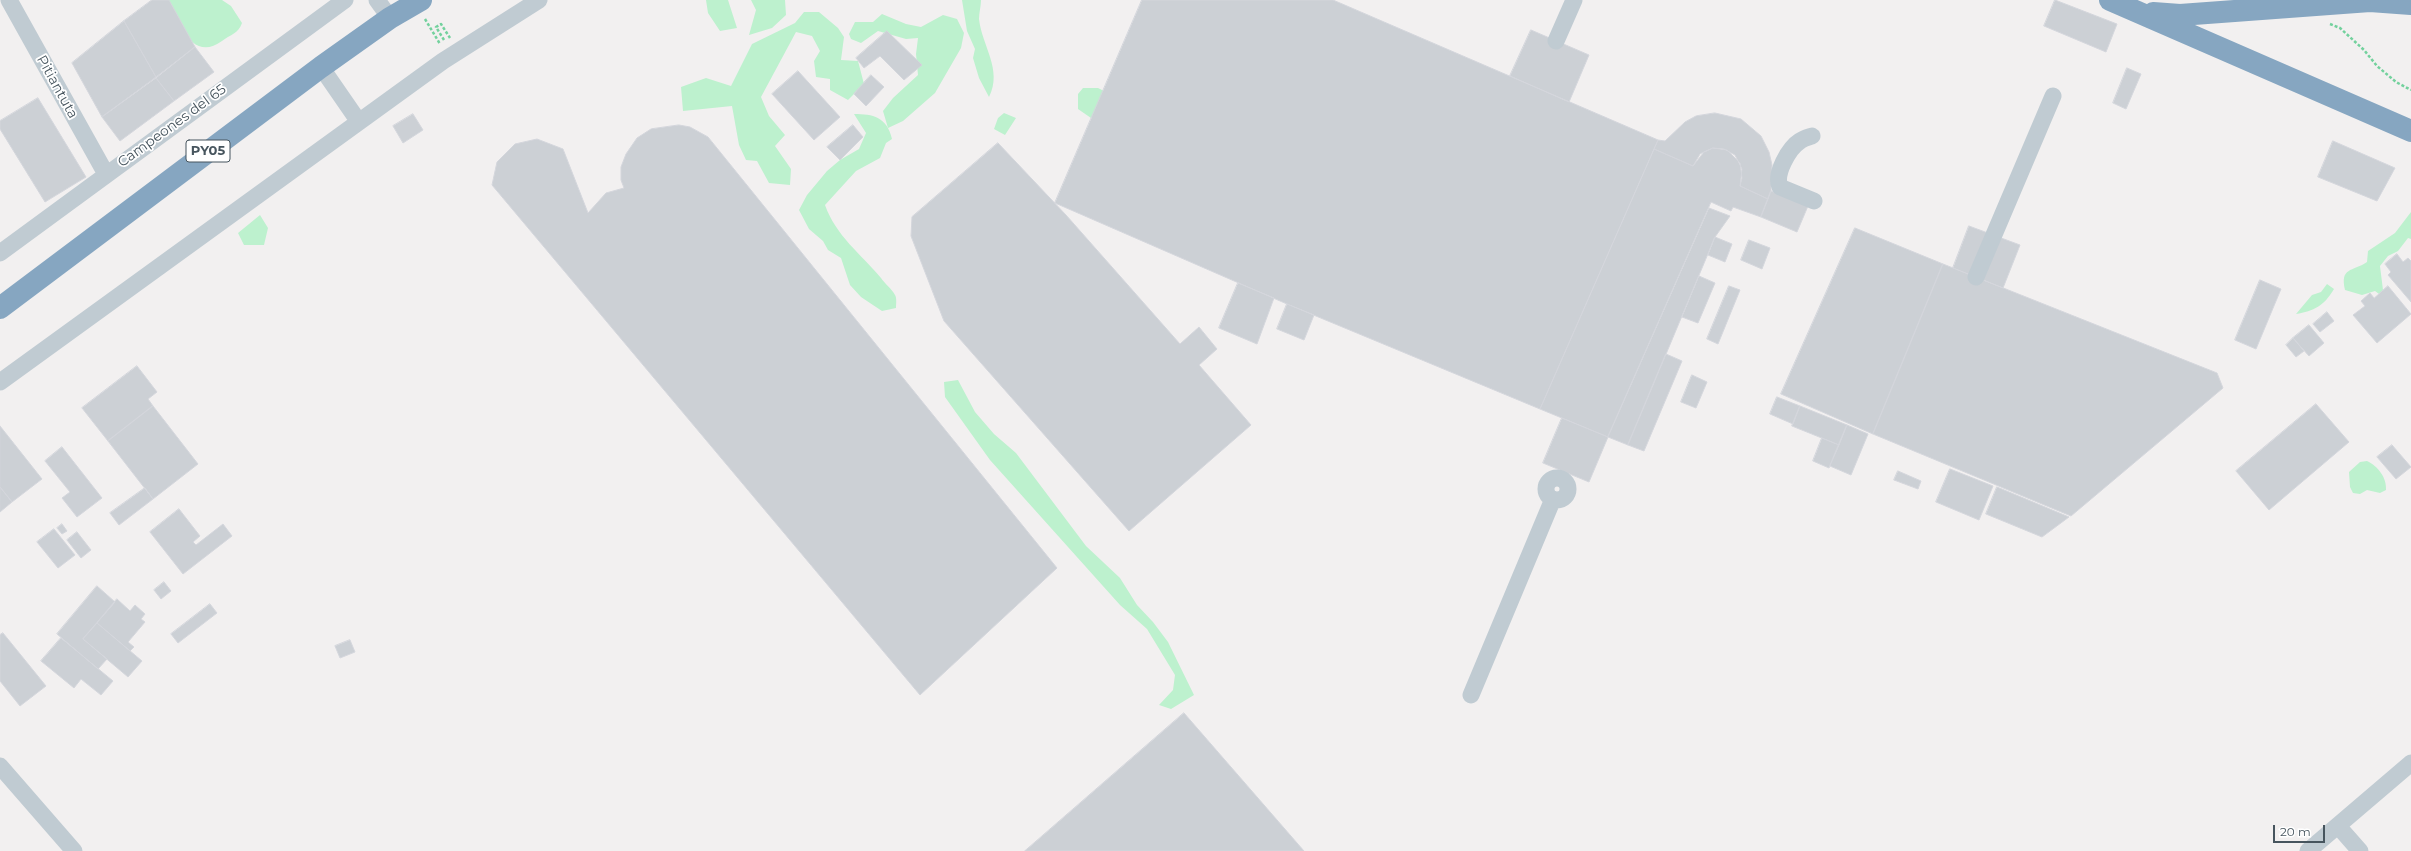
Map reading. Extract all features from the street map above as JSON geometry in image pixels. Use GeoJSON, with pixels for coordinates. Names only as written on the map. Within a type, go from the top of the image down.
{"type":"FeatureCollection","features":[{"type":"Feature","properties":{"kind":"highway"},"geometry":{"type":"LineString","coordinates":[[2110,0],[2411,131]]}},
{"type":"Feature","properties":{"kind":"highway"},"geometry":{"type":"LineString","coordinates":[[2140,12],[2180,15],[2370,1],[2411,4]]}},
{"type":"Feature","properties":{"kind":"highway","name":"PY05"},"geometry":{"type":"LineString","coordinates":[[0,308],[321,67],[390,18],[418,2]]}},
{"type":"Feature","properties":{"kind":"street","name":"Pitiantuta"},"geometry":{"type":"LineString","coordinates":[[9,0],[106,174]]}},
{"type":"Feature","properties":{"kind":"street","name":"Campeones del 65"},"geometry":{"type":"LineString","coordinates":[[0,253],[345,0]]}},
{"type":"Feature","properties":{"kind":"street"},"geometry":{"type":"LineString","coordinates":[[377,0],[390,18]]}},
{"type":"Feature","properties":{"kind":"street"},"geometry":{"type":"LineString","coordinates":[[0,382],[449,57],[539,0]]}},
{"type":"Feature","properties":{"kind":"street"},"geometry":{"type":"LineString","coordinates":[[1556,41],[1574,0]]}},
{"type":"Feature","properties":{"kind":"street"},"geometry":{"type":"LineString","coordinates":[[321,67],[360,122]]}},
{"type":"Feature","properties":{"kind":"street"},"geometry":{"type":"LineString","coordinates":[[1976,277],[2053,96]]}},
{"type":"Feature","properties":{"kind":"street"},"geometry":{"type":"LineString","coordinates":[[1812,136],[1800,141],[1791,151],[1781,168],[1778,181],[1780,187],[1814,201]]}},
{"type":"Feature","properties":{"kind":"street"},"geometry":{"type":"LineString","coordinates":[[1471,695],[1553,499],[1547,491],[1548,484],[1554,479],[1563,476]]}},
{"type":"Feature","properties":{"kind":"street"},"geometry":{"type":"LineString","coordinates":[[2308,851],[2411,763]]}},
{"type":"Feature","properties":{"kind":"street"},"geometry":{"type":"LineString","coordinates":[[0,766],[74,851]]}},
{"type":"Feature","properties":{"kind":"street"},"geometry":{"type":"LineString","coordinates":[[2338,826],[2360,851]]}},
{"type":"Feature","properties":{"kind":"path"},"geometry":{"type":"LineString","coordinates":[[418,2],[442,46],[446,43],[436,27],[441,24],[453,43],[444,49],[449,57]]}},
{"type":"Feature","properties":{"kind":"path"},"geometry":{"type":"LineString","coordinates":[[2327,23],[2340,28],[2364,50],[2377,66],[2396,82],[2411,90]]}},
{"type":"Feature","properties":{"kind":"green space"},"geometry":{"type":"Polygon","coordinates":[[[166,0],[222,0],[231,6],[242,23],[236,32],[222,41],[211,46],[202,47],[187,37],[166,0]]]}},
{"type":"Feature","properties":{"kind":"green space"},"geometry":{"type":"Polygon","coordinates":[[[706,0],[728,0],[737,28],[720,31],[708,13],[706,0]]]}},
{"type":"Feature","properties":{"kind":"green space"},"geometry":{"type":"Polygon","coordinates":[[[751,0],[785,0],[786,15],[772,28],[749,35],[756,10],[751,0]]]}},
{"type":"Feature","properties":{"kind":"green space"},"geometry":{"type":"Polygon","coordinates":[[[962,0],[981,0],[979,19],[993,68],[994,77],[993,87],[989,97],[979,78],[973,58],[975,49],[967,31],[962,0]]]}},
{"type":"Feature","properties":{"kind":"green space"},"geometry":{"type":"Polygon","coordinates":[[[804,12],[819,12],[838,28],[844,37],[841,60],[858,61],[864,84],[848,100],[830,90],[830,79],[816,77],[814,61],[820,51],[812,36],[796,32],[761,97],[769,116],[785,135],[775,146],[791,169],[790,185],[769,183],[757,161],[746,160],[739,145],[732,106],[683,111],[681,87],[706,78],[731,86],[752,44],[795,23],[804,12]]]}},
{"type":"Feature","properties":{"kind":"green space"},"geometry":{"type":"Polygon","coordinates":[[[882,14],[906,24],[921,27],[943,15],[957,19],[964,33],[961,48],[935,93],[903,121],[888,128],[883,111],[893,98],[918,75],[916,54],[918,38],[906,39],[878,31],[861,43],[851,39],[849,34],[855,22],[873,22],[882,14]]]}},
{"type":"Feature","properties":{"kind":"green space"},"geometry":{"type":"Polygon","coordinates":[[[1083,88],[1098,88],[1106,92],[1102,108],[1091,118],[1078,109],[1078,94],[1083,88]]]}},
{"type":"Feature","properties":{"kind":"green space"},"geometry":{"type":"Polygon","coordinates":[[[1004,113],[1016,118],[1005,135],[994,129],[998,118],[1004,113]]]}},
{"type":"Feature","properties":{"kind":"green space"},"geometry":{"type":"Polygon","coordinates":[[[854,114],[873,116],[883,121],[890,132],[892,139],[886,143],[880,158],[856,171],[825,205],[842,235],[895,295],[896,308],[882,311],[861,297],[850,285],[841,258],[828,250],[823,241],[809,229],[799,210],[807,195],[827,171],[840,160],[859,149],[866,133],[854,114]]]}},
{"type":"Feature","properties":{"kind":"green space"},"geometry":{"type":"Polygon","coordinates":[[[2411,212],[2411,239],[2408,238],[2398,251],[2388,256],[2380,266],[2383,290],[2379,294],[2375,291],[2362,295],[2345,290],[2344,277],[2348,271],[2367,262],[2368,251],[2395,233],[2411,212]]]}},
{"type":"Feature","properties":{"kind":"green space"},"geometry":{"type":"Polygon","coordinates":[[[260,215],[268,228],[264,245],[244,245],[238,233],[260,215]]]}},
{"type":"Feature","properties":{"kind":"green space"},"geometry":{"type":"Polygon","coordinates":[[[2327,284],[2334,289],[2322,304],[2308,311],[2296,314],[2312,295],[2321,292],[2327,284]]]}},
{"type":"Feature","properties":{"kind":"green space"},"geometry":{"type":"Polygon","coordinates":[[[958,380],[975,412],[994,434],[1016,453],[1086,546],[1120,578],[1137,605],[1153,622],[1168,642],[1194,695],[1171,709],[1159,705],[1173,690],[1175,675],[1147,629],[1120,605],[990,460],[945,397],[944,382],[958,380]]]}},
{"type":"Feature","properties":{"kind":"green space"},"geometry":{"type":"Polygon","coordinates":[[[2367,461],[2375,466],[2381,473],[2385,481],[2386,490],[2380,493],[2367,490],[2360,494],[2353,493],[2350,487],[2349,472],[2360,462],[2367,461]]]}},
{"type":"Feature","properties":{"kind":"building"},"geometry":{"type":"Polygon","coordinates":[[[152,0],[169,0],[195,47],[156,77],[124,21],[152,0]]]}},
{"type":"Feature","properties":{"kind":"building"},"geometry":{"type":"Polygon","coordinates":[[[1142,0],[1333,0],[1658,140],[1540,409],[1287,304],[1055,203],[1142,0]]]}},
{"type":"Feature","properties":{"kind":"building"},"geometry":{"type":"Polygon","coordinates":[[[2055,0],[2117,24],[2106,52],[2044,26],[2055,0]]]}},
{"type":"Feature","properties":{"kind":"building"},"geometry":{"type":"Polygon","coordinates":[[[124,21],[156,77],[102,117],[72,63],[124,21]]]}},
{"type":"Feature","properties":{"kind":"building"},"geometry":{"type":"Polygon","coordinates":[[[1531,30],[1589,55],[1569,102],[1510,76],[1531,30]]]}},
{"type":"Feature","properties":{"kind":"building"},"geometry":{"type":"Polygon","coordinates":[[[887,31],[922,65],[904,80],[880,56],[864,68],[856,58],[887,31]]]}},
{"type":"Feature","properties":{"kind":"building"},"geometry":{"type":"Polygon","coordinates":[[[195,47],[214,72],[174,101],[156,78],[195,47]]]}},
{"type":"Feature","properties":{"kind":"building"},"geometry":{"type":"Polygon","coordinates":[[[2127,68],[2141,74],[2126,109],[2113,103],[2127,68]]]}},
{"type":"Feature","properties":{"kind":"building"},"geometry":{"type":"Polygon","coordinates":[[[798,71],[840,117],[814,140],[772,94],[798,71]]]}},
{"type":"Feature","properties":{"kind":"building"},"geometry":{"type":"Polygon","coordinates":[[[871,75],[884,87],[866,106],[854,94],[871,75]]]}},
{"type":"Feature","properties":{"kind":"building"},"geometry":{"type":"Polygon","coordinates":[[[156,78],[174,101],[120,141],[102,117],[156,78]]]}},
{"type":"Feature","properties":{"kind":"building"},"geometry":{"type":"Polygon","coordinates":[[[38,98],[86,177],[45,202],[0,129],[0,121],[38,98]]]}},
{"type":"Feature","properties":{"kind":"building"},"geometry":{"type":"Polygon","coordinates":[[[1715,113],[1741,119],[1761,136],[1769,152],[1772,165],[1771,191],[1768,199],[1740,186],[1742,178],[1740,163],[1727,150],[1713,148],[1704,152],[1693,166],[1654,149],[1658,140],[1665,141],[1685,122],[1696,116],[1715,113]]]}},
{"type":"Feature","properties":{"kind":"building"},"geometry":{"type":"Polygon","coordinates":[[[413,114],[423,130],[403,143],[393,126],[413,114]]]}},
{"type":"Feature","properties":{"kind":"building"},"geometry":{"type":"Polygon","coordinates":[[[679,125],[690,127],[708,137],[1057,568],[920,695],[492,185],[497,162],[515,144],[537,139],[563,149],[588,213],[606,193],[624,188],[621,180],[621,167],[626,154],[637,138],[651,129],[679,125]]]}},
{"type":"Feature","properties":{"kind":"building"},"geometry":{"type":"Polygon","coordinates":[[[853,125],[863,137],[840,160],[827,147],[853,125]]]}},
{"type":"Feature","properties":{"kind":"building"},"geometry":{"type":"Polygon","coordinates":[[[2333,141],[2395,168],[2377,201],[2318,177],[2333,141]]]}},
{"type":"Feature","properties":{"kind":"building"},"geometry":{"type":"Polygon","coordinates":[[[998,143],[1066,215],[1180,344],[1199,327],[1217,349],[1199,365],[1251,425],[1129,531],[944,321],[911,236],[912,217],[998,143]]]}},
{"type":"Feature","properties":{"kind":"building"},"geometry":{"type":"Polygon","coordinates":[[[1713,148],[1724,149],[1735,155],[1742,169],[1740,186],[1768,199],[1761,217],[1733,207],[1731,211],[1711,202],[1608,437],[1540,409],[1654,149],[1693,166],[1700,154],[1713,148]]]}},
{"type":"Feature","properties":{"kind":"building"},"geometry":{"type":"Polygon","coordinates":[[[1771,191],[1808,206],[1797,232],[1761,217],[1771,191]]]}},
{"type":"Feature","properties":{"kind":"building"},"geometry":{"type":"Polygon","coordinates":[[[1709,208],[1730,216],[1715,237],[1628,445],[1608,437],[1709,208]]]}},
{"type":"Feature","properties":{"kind":"building"},"geometry":{"type":"Polygon","coordinates":[[[1969,226],[2020,245],[2003,288],[1953,268],[1969,226]]]}},
{"type":"Feature","properties":{"kind":"building"},"geometry":{"type":"Polygon","coordinates":[[[1855,228],[1943,264],[1873,434],[1781,394],[1855,228]]]}},
{"type":"Feature","properties":{"kind":"building"},"geometry":{"type":"Polygon","coordinates":[[[1715,237],[1732,244],[1725,262],[1708,255],[1715,237]]]}},
{"type":"Feature","properties":{"kind":"building"},"geometry":{"type":"Polygon","coordinates":[[[1749,240],[1770,248],[1762,269],[1741,260],[1749,240]]]}},
{"type":"Feature","properties":{"kind":"building"},"geometry":{"type":"Polygon","coordinates":[[[2397,254],[2403,262],[2408,258],[2411,261],[2411,302],[2388,275],[2391,272],[2385,264],[2397,254]]]}},
{"type":"Feature","properties":{"kind":"building"},"geometry":{"type":"Polygon","coordinates":[[[1943,264],[2217,373],[2223,388],[2071,516],[1873,434],[1943,264]]]}},
{"type":"Feature","properties":{"kind":"building"},"geometry":{"type":"Polygon","coordinates":[[[1699,276],[1715,283],[1698,323],[1682,317],[1699,276]]]}},
{"type":"Feature","properties":{"kind":"building"},"geometry":{"type":"Polygon","coordinates":[[[2260,280],[2281,289],[2256,349],[2235,340],[2260,280]]]}},
{"type":"Feature","properties":{"kind":"building"},"geometry":{"type":"Polygon","coordinates":[[[1238,283],[1274,298],[1257,344],[1219,328],[1238,283]]]}},
{"type":"Feature","properties":{"kind":"building"},"geometry":{"type":"Polygon","coordinates":[[[1729,286],[1740,290],[1718,344],[1707,339],[1729,286]]]}},
{"type":"Feature","properties":{"kind":"building"},"geometry":{"type":"Polygon","coordinates":[[[2388,286],[2411,314],[2377,343],[2353,315],[2365,306],[2361,301],[2370,293],[2374,298],[2388,286]]]}},
{"type":"Feature","properties":{"kind":"building"},"geometry":{"type":"Polygon","coordinates":[[[1287,304],[1314,315],[1304,340],[1277,329],[1287,304]]]}},
{"type":"Feature","properties":{"kind":"building"},"geometry":{"type":"Polygon","coordinates":[[[2327,312],[2334,321],[2320,332],[2313,324],[2327,312]]]}},
{"type":"Feature","properties":{"kind":"building"},"geometry":{"type":"Polygon","coordinates":[[[2309,325],[2324,343],[2309,356],[2293,338],[2309,325]]]}},
{"type":"Feature","properties":{"kind":"building"},"geometry":{"type":"Polygon","coordinates":[[[2293,338],[2304,351],[2296,357],[2286,345],[2293,338]]]}},
{"type":"Feature","properties":{"kind":"building"},"geometry":{"type":"Polygon","coordinates":[[[1666,354],[1682,361],[1644,451],[1628,445],[1666,354]]]}},
{"type":"Feature","properties":{"kind":"building"},"geometry":{"type":"Polygon","coordinates":[[[137,366],[157,392],[148,399],[153,406],[108,441],[82,408],[137,366]]]}},
{"type":"Feature","properties":{"kind":"building"},"geometry":{"type":"Polygon","coordinates":[[[1692,375],[1707,382],[1696,408],[1681,402],[1692,375]]]}},
{"type":"Feature","properties":{"kind":"building"},"geometry":{"type":"Polygon","coordinates":[[[1777,397],[1800,406],[1793,424],[1770,414],[1777,397]]]}},
{"type":"Feature","properties":{"kind":"building"},"geometry":{"type":"Polygon","coordinates":[[[2316,404],[2349,442],[2269,510],[2236,471],[2316,404]]]}},
{"type":"Feature","properties":{"kind":"building"},"geometry":{"type":"Polygon","coordinates":[[[153,406],[198,464],[153,499],[108,441],[153,406]]]}},
{"type":"Feature","properties":{"kind":"building"},"geometry":{"type":"Polygon","coordinates":[[[1800,406],[1847,425],[1839,445],[1792,426],[1800,406]]]}},
{"type":"Feature","properties":{"kind":"building"},"geometry":{"type":"Polygon","coordinates":[[[1562,418],[1608,437],[1589,482],[1543,463],[1562,418]]]}},
{"type":"Feature","properties":{"kind":"building"},"geometry":{"type":"Polygon","coordinates":[[[1847,425],[1868,434],[1851,475],[1830,466],[1847,425]]]}},
{"type":"Feature","properties":{"kind":"building"},"geometry":{"type":"Polygon","coordinates":[[[0,426],[42,479],[12,502],[0,487],[0,426]]]}},
{"type":"Feature","properties":{"kind":"building"},"geometry":{"type":"Polygon","coordinates":[[[1822,438],[1839,445],[1829,468],[1813,461],[1822,438]]]}},
{"type":"Feature","properties":{"kind":"building"},"geometry":{"type":"Polygon","coordinates":[[[2392,445],[2411,467],[2396,479],[2377,457],[2392,445]]]}},
{"type":"Feature","properties":{"kind":"building"},"geometry":{"type":"Polygon","coordinates":[[[62,447],[102,498],[77,517],[62,498],[70,492],[45,461],[62,447]]]}},
{"type":"Feature","properties":{"kind":"building"},"geometry":{"type":"Polygon","coordinates":[[[1950,469],[1993,486],[1979,520],[1936,502],[1950,469]]]}},
{"type":"Feature","properties":{"kind":"building"},"geometry":{"type":"Polygon","coordinates":[[[1898,471],[1921,481],[1918,489],[1894,480],[1898,471]]]}},
{"type":"Feature","properties":{"kind":"building"},"geometry":{"type":"Polygon","coordinates":[[[0,487],[12,502],[0,512],[0,487]]]}},
{"type":"Feature","properties":{"kind":"building"},"geometry":{"type":"Polygon","coordinates":[[[1997,487],[2069,517],[2042,537],[1986,514],[1997,487]]]}},
{"type":"Feature","properties":{"kind":"building"},"geometry":{"type":"Polygon","coordinates":[[[145,488],[153,499],[119,525],[110,513],[145,488]]]}},
{"type":"Feature","properties":{"kind":"building"},"geometry":{"type":"Polygon","coordinates":[[[179,509],[200,536],[193,542],[196,545],[223,524],[232,536],[183,574],[150,532],[179,509]]]}},
{"type":"Feature","properties":{"kind":"building"},"geometry":{"type":"Polygon","coordinates":[[[62,524],[67,531],[62,534],[57,528],[62,524]]]}},
{"type":"Feature","properties":{"kind":"building"},"geometry":{"type":"Polygon","coordinates":[[[54,529],[75,555],[58,568],[37,542],[54,529]]]}},
{"type":"Feature","properties":{"kind":"building"},"geometry":{"type":"Polygon","coordinates":[[[77,532],[91,550],[81,558],[67,540],[77,532]]]}},
{"type":"Feature","properties":{"kind":"building"},"geometry":{"type":"Polygon","coordinates":[[[164,582],[171,591],[161,599],[154,590],[164,582]]]}},
{"type":"Feature","properties":{"kind":"building"},"geometry":{"type":"Polygon","coordinates":[[[97,586],[115,602],[83,639],[107,659],[98,669],[57,634],[97,586]]]}},
{"type":"Feature","properties":{"kind":"building"},"geometry":{"type":"Polygon","coordinates":[[[117,599],[130,611],[135,605],[145,614],[141,619],[145,622],[128,642],[134,647],[130,651],[97,623],[117,599]]]}},
{"type":"Feature","properties":{"kind":"building"},"geometry":{"type":"Polygon","coordinates":[[[210,604],[217,613],[178,643],[171,634],[210,604]]]}},
{"type":"Feature","properties":{"kind":"building"},"geometry":{"type":"Polygon","coordinates":[[[97,623],[142,661],[128,677],[83,639],[97,623]]]}},
{"type":"Feature","properties":{"kind":"building"},"geometry":{"type":"Polygon","coordinates":[[[3,633],[46,686],[20,706],[0,681],[0,635],[3,633]]]}},
{"type":"Feature","properties":{"kind":"building"},"geometry":{"type":"Polygon","coordinates":[[[61,638],[113,681],[101,695],[81,679],[74,688],[41,661],[61,638]]]}},
{"type":"Feature","properties":{"kind":"building"},"geometry":{"type":"Polygon","coordinates":[[[350,640],[355,652],[340,658],[335,646],[350,640]]]}},
{"type":"Feature","properties":{"kind":"building"},"geometry":{"type":"Polygon","coordinates":[[[1184,713],[1304,851],[1025,851],[1184,713]]]}}]}
